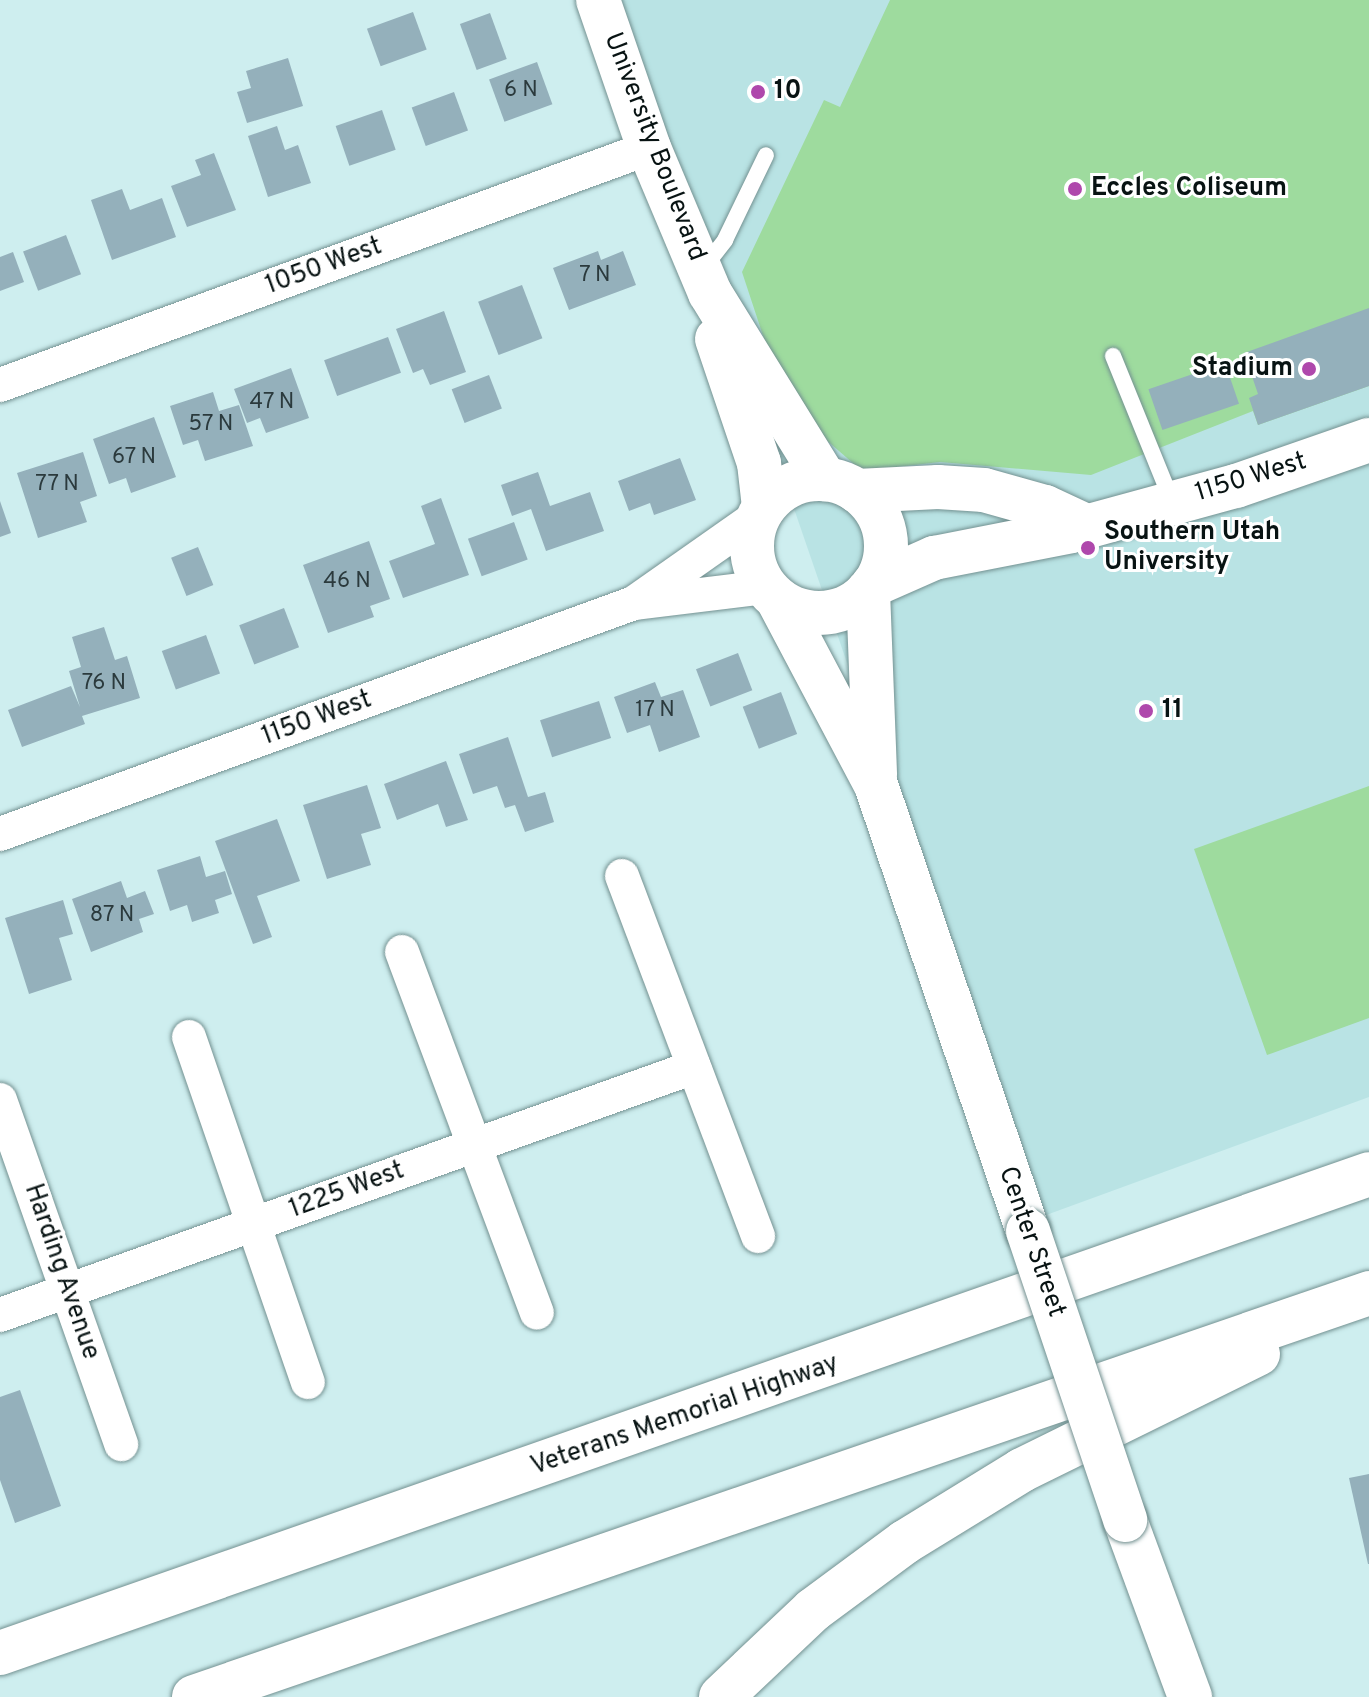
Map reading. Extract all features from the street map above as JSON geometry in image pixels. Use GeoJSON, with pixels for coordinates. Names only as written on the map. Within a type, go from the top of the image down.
{"type":"FeatureCollection","features":[{"type":"Feature","properties":{"kind":"main road","name":"University Boulevard"},"geometry":{"type":"LineString","coordinates":[[598,0],[649,148],[706,282],[841,485]]}},
{"type":"Feature","properties":{"kind":"main road","name":"University Boulevard"},"geometry":{"type":"LineString","coordinates":[[706,282],[722,355],[759,463],[762,511]]}},
{"type":"Feature","properties":{"kind":"main road","name":"1150 West"},"geometry":{"type":"LineString","coordinates":[[870,588],[934,558],[1086,526],[1369,440]]}},
{"type":"Feature","properties":{"kind":"main road"},"geometry":{"type":"LineString","coordinates":[[841,485],[884,531],[883,563],[870,588],[825,613],[808,613],[772,593],[752,552],[762,511],[791,485],[841,485],[938,487],[984,490],[1045,507],[1086,526]]}},
{"type":"Feature","properties":{"kind":"main road","name":"Center Street"},"geometry":{"type":"LineString","coordinates":[[870,588],[876,785]]}},
{"type":"Feature","properties":{"kind":"main road","name":"Center Street"},"geometry":{"type":"LineString","coordinates":[[772,593],[876,785],[1125,1520],[1190,1697]]}},
{"type":"Feature","properties":{"kind":"main road","name":"Veterans Memorial Highway"},"geometry":{"type":"LineString","coordinates":[[0,1653],[1369,1174]]}},
{"type":"Feature","properties":{"kind":"main road"},"geometry":{"type":"LineString","coordinates":[[194,1697],[1369,1294]]}},
{"type":"Feature","properties":{"kind":"main road"},"geometry":{"type":"LineString","coordinates":[[721,1697],[813,1610],[905,1542],[1022,1470],[1167,1402],[1369,1294]]}},
{"type":"Feature","properties":{"kind":"street","name":"1050 West"},"geometry":{"type":"LineString","coordinates":[[0,385],[649,148]]}},
{"type":"Feature","properties":{"kind":"street","name":"1150 West"},"geometry":{"type":"LineString","coordinates":[[0,834],[634,603],[762,511]]}},
{"type":"Feature","properties":{"kind":"street","name":"1150 West"},"geometry":{"type":"LineString","coordinates":[[634,603],[772,593]]}},
{"type":"Feature","properties":{"kind":"street"},"geometry":{"type":"LineString","coordinates":[[622,876],[758,1236]]}},
{"type":"Feature","properties":{"kind":"street"},"geometry":{"type":"LineString","coordinates":[[402,952],[537,1313]]}},
{"type":"Feature","properties":{"kind":"street"},"geometry":{"type":"LineString","coordinates":[[189,1037],[308,1382]]}},
{"type":"Feature","properties":{"kind":"street","name":"1225 West"},"geometry":{"type":"LineString","coordinates":[[0,1315],[694,1067]]}},
{"type":"Feature","properties":{"kind":"street","name":"Harding Avenue"},"geometry":{"type":"LineString","coordinates":[[0,1100],[121,1444]]}},
{"type":"Feature","properties":{"kind":"lane"},"geometry":{"type":"LineString","coordinates":[[706,282],[766,155]]}},
{"type":"Feature","properties":{"kind":"lane"},"geometry":{"type":"LineString","coordinates":[[1113,356],[1173,502]]}},
{"type":"Feature","properties":{"kind":"shaded area","name":"Southern Utah University"},"geometry":{"type":"Polygon","coordinates":[[[619,0],[1369,0],[1369,1097],[1038,1218],[619,0]]]}},
{"type":"Feature","properties":{"kind":"green space","name":"Eccles Coliseum"},"geometry":{"type":"Polygon","coordinates":[[[890,0],[1369,0],[1369,386],[1258,425],[1253,411],[1091,475],[940,462],[862,471],[824,438],[775,372],[742,272],[824,100],[840,107],[890,0]]]}},
{"type":"Feature","properties":{"kind":"green space"},"geometry":{"type":"Polygon","coordinates":[[[1369,786],[1369,1018],[1267,1055],[1194,849],[1369,786]]]}},
{"type":"Feature","properties":{"kind":"building"},"geometry":{"type":"Polygon","coordinates":[[[413,12],[427,50],[381,66],[367,29],[413,12]]]}},
{"type":"Feature","properties":{"kind":"building"},"geometry":{"type":"Polygon","coordinates":[[[490,13],[507,59],[477,70],[460,24],[490,13]]]}},
{"type":"Feature","properties":{"kind":"building"},"geometry":{"type":"Polygon","coordinates":[[[288,58],[303,106],[247,123],[237,92],[251,88],[246,71],[288,58]]]}},
{"type":"Feature","properties":{"kind":"building"},"geometry":{"type":"Polygon","coordinates":[[[537,62],[552,104],[504,122],[489,79],[537,62]]]}},
{"type":"Feature","properties":{"kind":"building"},"geometry":{"type":"Polygon","coordinates":[[[454,92],[468,131],[426,146],[412,107],[454,92]]]}},
{"type":"Feature","properties":{"kind":"building"},"geometry":{"type":"Polygon","coordinates":[[[382,110],[396,150],[349,166],[336,126],[382,110]]]}},
{"type":"Feature","properties":{"kind":"building"},"geometry":{"type":"Polygon","coordinates":[[[277,126],[285,150],[298,145],[311,183],[268,197],[248,136],[277,126]]]}},
{"type":"Feature","properties":{"kind":"building"},"geometry":{"type":"Polygon","coordinates":[[[214,153],[236,210],[187,227],[171,186],[201,175],[195,160],[214,153]]]}},
{"type":"Feature","properties":{"kind":"building"},"geometry":{"type":"Polygon","coordinates":[[[122,189],[130,210],[162,198],[176,237],[112,260],[91,200],[122,189]]]}},
{"type":"Feature","properties":{"kind":"building"},"geometry":{"type":"Polygon","coordinates":[[[66,235],[81,274],[38,291],[23,251],[66,235]]]}},
{"type":"Feature","properties":{"kind":"building"},"geometry":{"type":"Polygon","coordinates":[[[598,251],[601,260],[623,251],[636,285],[569,310],[553,268],[598,251]]]}},
{"type":"Feature","properties":{"kind":"building"},"geometry":{"type":"Polygon","coordinates":[[[13,252],[24,282],[0,291],[0,257],[13,252]]]}},
{"type":"Feature","properties":{"kind":"building"},"geometry":{"type":"Polygon","coordinates":[[[522,285],[542,338],[499,355],[478,302],[522,285]]]}},
{"type":"Feature","properties":{"kind":"building","name":"Stadium"},"geometry":{"type":"Polygon","coordinates":[[[1369,308],[1369,386],[1258,425],[1249,398],[1258,394],[1244,353],[1369,308]]]}},
{"type":"Feature","properties":{"kind":"building"},"geometry":{"type":"Polygon","coordinates":[[[444,311],[466,372],[430,385],[423,369],[413,373],[396,329],[444,311]]]}},
{"type":"Feature","properties":{"kind":"building"},"geometry":{"type":"Polygon","coordinates":[[[388,337],[401,373],[337,396],[324,360],[388,337]]]}},
{"type":"Feature","properties":{"kind":"building"},"geometry":{"type":"Polygon","coordinates":[[[1225,363],[1239,404],[1162,430],[1148,389],[1225,363]]]}},
{"type":"Feature","properties":{"kind":"building"},"geometry":{"type":"Polygon","coordinates":[[[291,368],[309,418],[266,433],[260,418],[247,423],[234,389],[291,368]]]}},
{"type":"Feature","properties":{"kind":"building"},"geometry":{"type":"Polygon","coordinates":[[[489,375],[502,409],[465,423],[452,389],[489,375]]]}},
{"type":"Feature","properties":{"kind":"building"},"geometry":{"type":"Polygon","coordinates":[[[213,392],[219,411],[239,405],[253,446],[205,461],[198,440],[183,445],[170,406],[213,392]]]}},
{"type":"Feature","properties":{"kind":"building"},"geometry":{"type":"Polygon","coordinates":[[[154,417],[176,477],[131,493],[126,478],[109,484],[93,439],[154,417]]]}},
{"type":"Feature","properties":{"kind":"building"},"geometry":{"type":"Polygon","coordinates":[[[83,452],[97,496],[80,502],[87,522],[38,538],[17,473],[83,452]]]}},
{"type":"Feature","properties":{"kind":"building"},"geometry":{"type":"Polygon","coordinates":[[[680,458],[696,500],[654,515],[650,503],[629,511],[618,481],[680,458]]]}},
{"type":"Feature","properties":{"kind":"building"},"geometry":{"type":"Polygon","coordinates":[[[538,472],[550,506],[590,492],[604,531],[546,551],[531,509],[512,516],[501,485],[538,472]]]}},
{"type":"Feature","properties":{"kind":"building"},"geometry":{"type":"Polygon","coordinates":[[[441,498],[469,575],[403,598],[389,561],[435,544],[421,506],[441,498]]]}},
{"type":"Feature","properties":{"kind":"building"},"geometry":{"type":"Polygon","coordinates":[[[0,501],[11,533],[0,537],[0,501]]]}},
{"type":"Feature","properties":{"kind":"building"},"geometry":{"type":"Polygon","coordinates":[[[514,522],[528,560],[482,576],[468,539],[514,522]]]}},
{"type":"Feature","properties":{"kind":"building"},"geometry":{"type":"Polygon","coordinates":[[[369,541],[390,599],[370,606],[374,617],[328,633],[303,565],[369,541]]]}},
{"type":"Feature","properties":{"kind":"building"},"geometry":{"type":"Polygon","coordinates":[[[198,547],[213,585],[186,596],[171,558],[198,547]]]}},
{"type":"Feature","properties":{"kind":"building"},"geometry":{"type":"Polygon","coordinates":[[[284,608],[299,647],[254,664],[239,625],[284,608]]]}},
{"type":"Feature","properties":{"kind":"building"},"geometry":{"type":"Polygon","coordinates":[[[104,627],[115,660],[127,656],[140,698],[82,716],[85,724],[22,747],[8,710],[71,686],[80,707],[69,671],[81,667],[72,637],[104,627]]]}},
{"type":"Feature","properties":{"kind":"building"},"geometry":{"type":"Polygon","coordinates":[[[206,635],[220,674],[176,690],[162,651],[206,635]]]}},
{"type":"Feature","properties":{"kind":"building"},"geometry":{"type":"Polygon","coordinates":[[[738,653],[752,690],[710,706],[696,669],[738,653]]]}},
{"type":"Feature","properties":{"kind":"building"},"geometry":{"type":"Polygon","coordinates":[[[655,682],[661,697],[683,690],[700,737],[659,752],[650,725],[627,733],[614,697],[655,682]]]}},
{"type":"Feature","properties":{"kind":"building"},"geometry":{"type":"Polygon","coordinates":[[[781,692],[797,734],[759,749],[743,707],[781,692]]]}},
{"type":"Feature","properties":{"kind":"building"},"geometry":{"type":"Polygon","coordinates":[[[599,701],[611,738],[552,757],[540,720],[599,701]]]}},
{"type":"Feature","properties":{"kind":"building"},"geometry":{"type":"Polygon","coordinates":[[[508,737],[528,797],[545,792],[554,822],[525,832],[515,805],[505,808],[497,786],[473,794],[459,754],[508,737]]]}},
{"type":"Feature","properties":{"kind":"building"},"geometry":{"type":"Polygon","coordinates":[[[446,761],[468,820],[446,827],[438,804],[397,820],[384,784],[446,761]]]}},
{"type":"Feature","properties":{"kind":"building"},"geometry":{"type":"Polygon","coordinates":[[[367,785],[381,828],[361,834],[371,865],[327,879],[303,805],[367,785]]]}},
{"type":"Feature","properties":{"kind":"building"},"geometry":{"type":"Polygon","coordinates":[[[277,819],[300,881],[257,896],[272,937],[253,944],[215,841],[277,819]]]}},
{"type":"Feature","properties":{"kind":"building"},"geometry":{"type":"Polygon","coordinates":[[[200,856],[206,877],[225,871],[232,894],[215,900],[219,913],[192,922],[187,905],[170,911],[157,870],[200,856]]]}},
{"type":"Feature","properties":{"kind":"building"},"geometry":{"type":"Polygon","coordinates":[[[121,881],[127,898],[145,891],[154,914],[139,919],[143,932],[91,952],[72,899],[121,881]]]}},
{"type":"Feature","properties":{"kind":"building"},"geometry":{"type":"Polygon","coordinates":[[[63,900],[73,934],[59,938],[72,980],[29,994],[5,918],[63,900]]]}},
{"type":"Feature","properties":{"kind":"building"},"geometry":{"type":"Polygon","coordinates":[[[20,1390],[61,1506],[15,1523],[0,1480],[0,1397],[20,1390]]]}},
{"type":"Feature","properties":{"kind":"building"},"geometry":{"type":"Polygon","coordinates":[[[1369,1474],[1369,1564],[1368,1564],[1349,1478],[1369,1474]]]}},
{"type":"Feature","properties":{"kind":"place","name":"10"},"geometry":{"type":"Point","coordinates":[758,92]}},
{"type":"Feature","properties":{"kind":"place","name":"Eccles Coliseum"},"geometry":{"type":"Point","coordinates":[1075,189]}},
{"type":"Feature","properties":{"kind":"place","name":"Stadium"},"geometry":{"type":"Point","coordinates":[1309,369]}},
{"type":"Feature","properties":{"kind":"place","name":"Southern Utah University"},"geometry":{"type":"Point","coordinates":[1088,548]}},
{"type":"Feature","properties":{"kind":"place","name":"11"},"geometry":{"type":"Point","coordinates":[1146,711]}}]}
